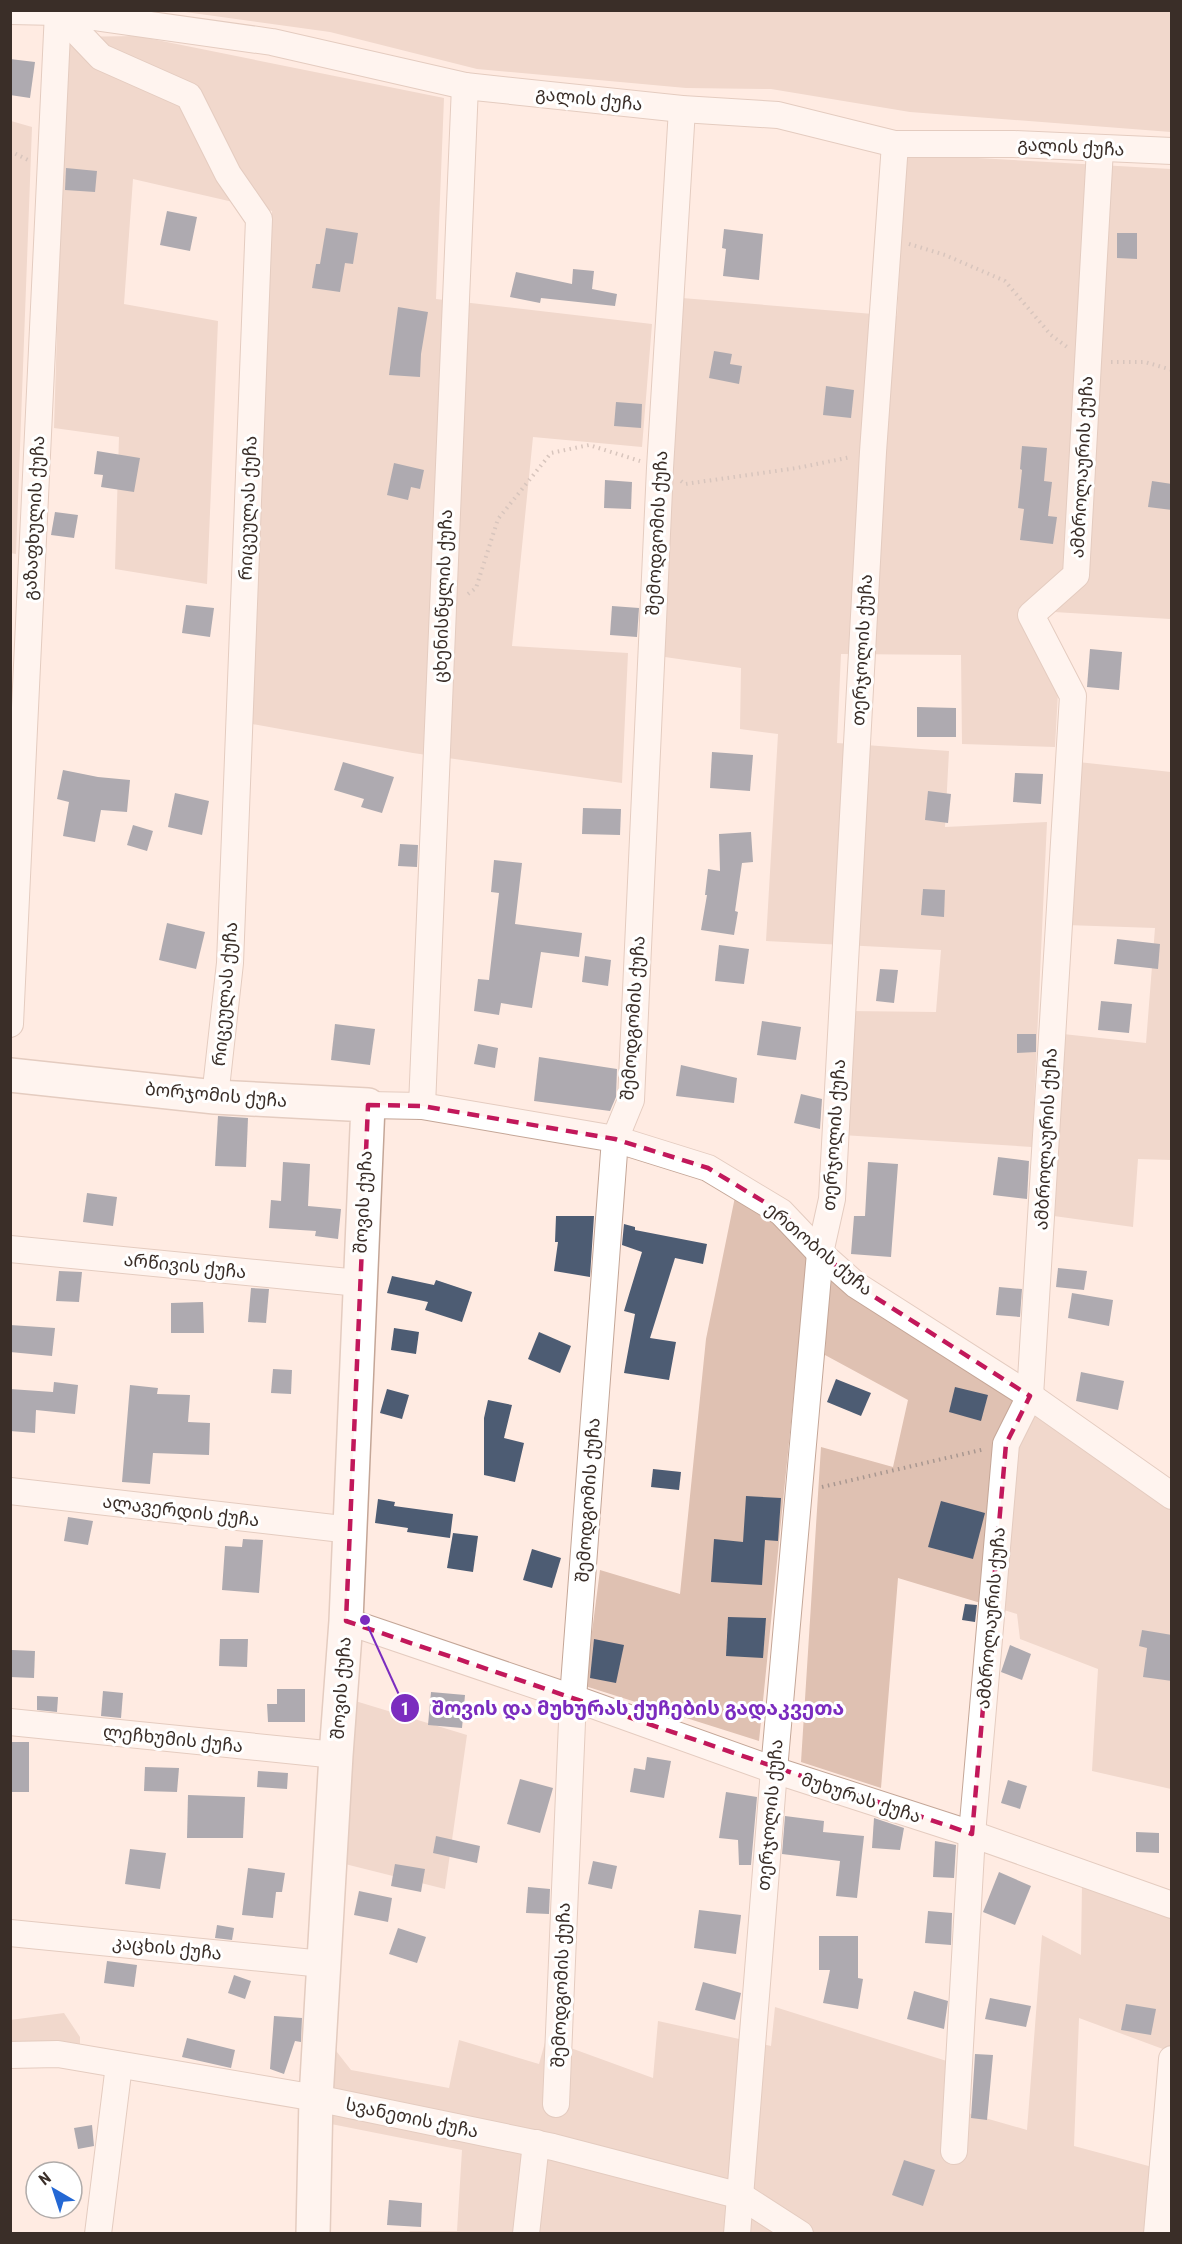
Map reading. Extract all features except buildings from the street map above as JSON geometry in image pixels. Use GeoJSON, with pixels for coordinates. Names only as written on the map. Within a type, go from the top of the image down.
{"type":"FeatureCollection","features":[{"type":"Feature","properties":{"kind":"street","name":"გალის ქუჩა"},"geometry":{"type":"LineString","coordinates":[[10,11],[58,12],[272,42],[465,86],[682,109],[778,115],[895,144],[1014,144],[1172,151]]}},
{"type":"Feature","properties":{"kind":"street","name":"გაზაფხულის ქუჩა"},"geometry":{"type":"LineString","coordinates":[[10,1024],[58,12]]}},
{"type":"Feature","properties":{"kind":"street","name":"რიცეულას ქუჩა"},"geometry":{"type":"LineString","coordinates":[[58,12],[101,57],[189,96],[228,174],[259,219],[230,963],[215,1097]]}},
{"type":"Feature","properties":{"kind":"street","name":"ცხენისწყლის ქუჩა"},"geometry":{"type":"LineString","coordinates":[[422,1106],[465,86]]}},
{"type":"Feature","properties":{"kind":"street","name":"შემოდგომის ქუჩა"},"geometry":{"type":"LineString","coordinates":[[556,2104],[573,1698],[615,1139],[631,1100],[660,468],[682,109]]}},
{"type":"Feature","properties":{"kind":"street","name":"თერჯოლის ქუჩა"},"geometry":{"type":"LineString","coordinates":[[737,2234],[774,1770],[820,1253],[832,1199],[873,452],[895,144]]}},
{"type":"Feature","properties":{"kind":"street","name":"ამბროლაურის ქუჩა"},"geometry":{"type":"LineString","coordinates":[[954,2151],[972,1834],[1006,1444],[1030,1396],[1073,696],[1031,615],[1076,575],[1100,149]]}},
{"type":"Feature","properties":{"kind":"street","name":"ბორჯომის ქუჩა"},"geometry":{"type":"LineString","coordinates":[[10,1075],[215,1097],[368,1106],[422,1106]]}},
{"type":"Feature","properties":{"kind":"street","name":"შოვის ქუჩა"},"geometry":{"type":"LineString","coordinates":[[313,2234],[316,2098],[323,1964],[351,1530],[359,1283],[368,1106]]}},
{"type":"Feature","properties":{"kind":"street","name":"ერთობის ქუჩა"},"geometry":{"type":"LineString","coordinates":[[422,1106],[615,1139],[708,1168],[781,1212],[820,1253],[856,1285],[1030,1396],[1172,1496]]}},
{"type":"Feature","properties":{"kind":"street","name":"არწივის ქუჩა"},"geometry":{"type":"LineString","coordinates":[[10,1249],[359,1283]]}},
{"type":"Feature","properties":{"kind":"street","name":"ალავერდის ქუჩა"},"geometry":{"type":"LineString","coordinates":[[10,1491],[351,1530]]}},
{"type":"Feature","properties":{"kind":"street","name":"მუხურას ქუჩა"},"geometry":{"type":"LineString","coordinates":[[346,1622],[573,1698],[774,1770],[972,1834],[1172,1905]]}},
{"type":"Feature","properties":{"kind":"street","name":"ლეჩხუმის ქუჩა"},"geometry":{"type":"LineString","coordinates":[[10,1722],[336,1755]]}},
{"type":"Feature","properties":{"kind":"street","name":"კაცხის ქუჩა"},"geometry":{"type":"LineString","coordinates":[[10,1933],[323,1964]]}},
{"type":"Feature","properties":{"kind":"street","name":"სვანეთის ქუჩა"},"geometry":{"type":"LineString","coordinates":[[10,2055],[58,2054],[316,2098],[536,2143],[741,2196],[800,2234]]}},
{"type":"Feature","properties":{"kind":"street"},"geometry":{"type":"LineString","coordinates":[[1157,2234],[1172,2059]]}},
{"type":"Feature","properties":{"kind":"street"},"geometry":{"type":"LineString","coordinates":[[98,2234],[119,2065]]}},
{"type":"Feature","properties":{"kind":"street"},"geometry":{"type":"LineString","coordinates":[[526,2234],[536,2143]]}},
{"type":"Feature","properties":{"kind":"path"},"geometry":{"type":"LineString","coordinates":[[888,238],[945,255],[1005,281],[1051,335],[1088,362],[1145,363],[1172,370]]}},
{"type":"Feature","properties":{"kind":"path"},"geometry":{"type":"LineString","coordinates":[[443,612],[476,588],[498,519],[551,453],[590,445],[660,468],[685,484],[797,468],[873,452]]}},
{"type":"Feature","properties":{"kind":"path"},"geometry":{"type":"LineString","coordinates":[[798,1493],[1006,1444]]}},
{"type":"Feature","properties":{"kind":"highlighted area"},"geometry":{"type":"Polygon","coordinates":[[[368,1105],[422,1106],[615,1139],[708,1168],[781,1212],[856,1285],[1030,1396],[1006,1444],[972,1834],[346,1621],[368,1105]]]}},
{"type":"Feature","properties":{"kind":"shaded area"},"geometry":{"type":"Polygon","coordinates":[[[178,11],[1171,11],[1171,132],[910,112],[771,89],[686,88],[477,69],[330,32],[178,11]]]}},
{"type":"Feature","properties":{"kind":"shaded area"},"geometry":{"type":"Polygon","coordinates":[[[137,36],[444,98],[436,299],[652,324],[642,447],[533,437],[512,646],[628,653],[622,783],[413,753],[252,724],[272,211],[133,179],[124,304],[218,321],[207,584],[115,569],[119,437],[54,428],[66,37],[137,36]]]}},
{"type":"Feature","properties":{"kind":"shaded area"},"geometry":{"type":"Polygon","coordinates":[[[11,121],[32,127],[16,554],[10,553],[11,121]]]}},
{"type":"Feature","properties":{"kind":"shaded area"},"geometry":{"type":"Polygon","coordinates":[[[906,154],[1171,169],[1170,619],[1021,610],[1058,693],[1055,747],[962,744],[961,655],[841,654],[837,743],[949,751],[945,827],[1047,822],[1032,1147],[842,1135],[848,1011],[936,1012],[941,950],[766,941],[778,734],[740,729],[741,668],[658,656],[682,298],[897,316],[906,154]]]}},
{"type":"Feature","properties":{"kind":"shaded area"},"geometry":{"type":"Polygon","coordinates":[[[1078,762],[1171,772],[1171,1160],[1138,1159],[1133,1227],[1054,1216],[1063,1034],[1146,1043],[1155,928],[1066,925],[1078,762]]]}},
{"type":"Feature","properties":{"kind":"shaded area"},"geometry":{"type":"Polygon","coordinates":[[[735,1197],[809,1243],[759,1741],[585,1686],[600,1570],[680,1594],[706,1339],[735,1197]]]}},
{"type":"Feature","properties":{"kind":"shaded area"},"geometry":{"type":"Polygon","coordinates":[[[830,1263],[1171,1497],[1171,1789],[1092,1771],[1098,1669],[1020,1639],[1017,1614],[898,1578],[881,1788],[801,1762],[821,1447],[893,1467],[908,1400],[825,1355],[830,1263]]]}},
{"type":"Feature","properties":{"kind":"shaded area"},"geometry":{"type":"Polygon","coordinates":[[[352,1700],[467,1735],[445,1889],[345,1864],[352,1700]]]}},
{"type":"Feature","properties":{"kind":"shaded area"},"geometry":{"type":"Polygon","coordinates":[[[1082,1884],[1171,1915],[1171,2052],[1079,2018],[1074,2146],[1171,2172],[1171,2233],[409,2233],[410,2231],[457,2231],[462,2150],[326,2123],[333,2047],[351,2070],[449,2088],[459,2040],[539,2064],[546,2039],[653,2078],[658,2021],[771,2046],[775,2007],[953,2063],[947,2107],[1027,2130],[1042,1935],[1081,1955],[1082,1884]]]}},
{"type":"Feature","properties":{"kind":"shaded area"},"geometry":{"type":"Polygon","coordinates":[[[64,2013],[80,2037],[80,2047],[11,2043],[10,2020],[64,2013]]]}},
{"type":"Feature","properties":{"kind":"place","name":"შოვის და მუხურას ქუჩების გადაკვეთა"},"geometry":{"type":"Point","coordinates":[365,1620]}}]}
